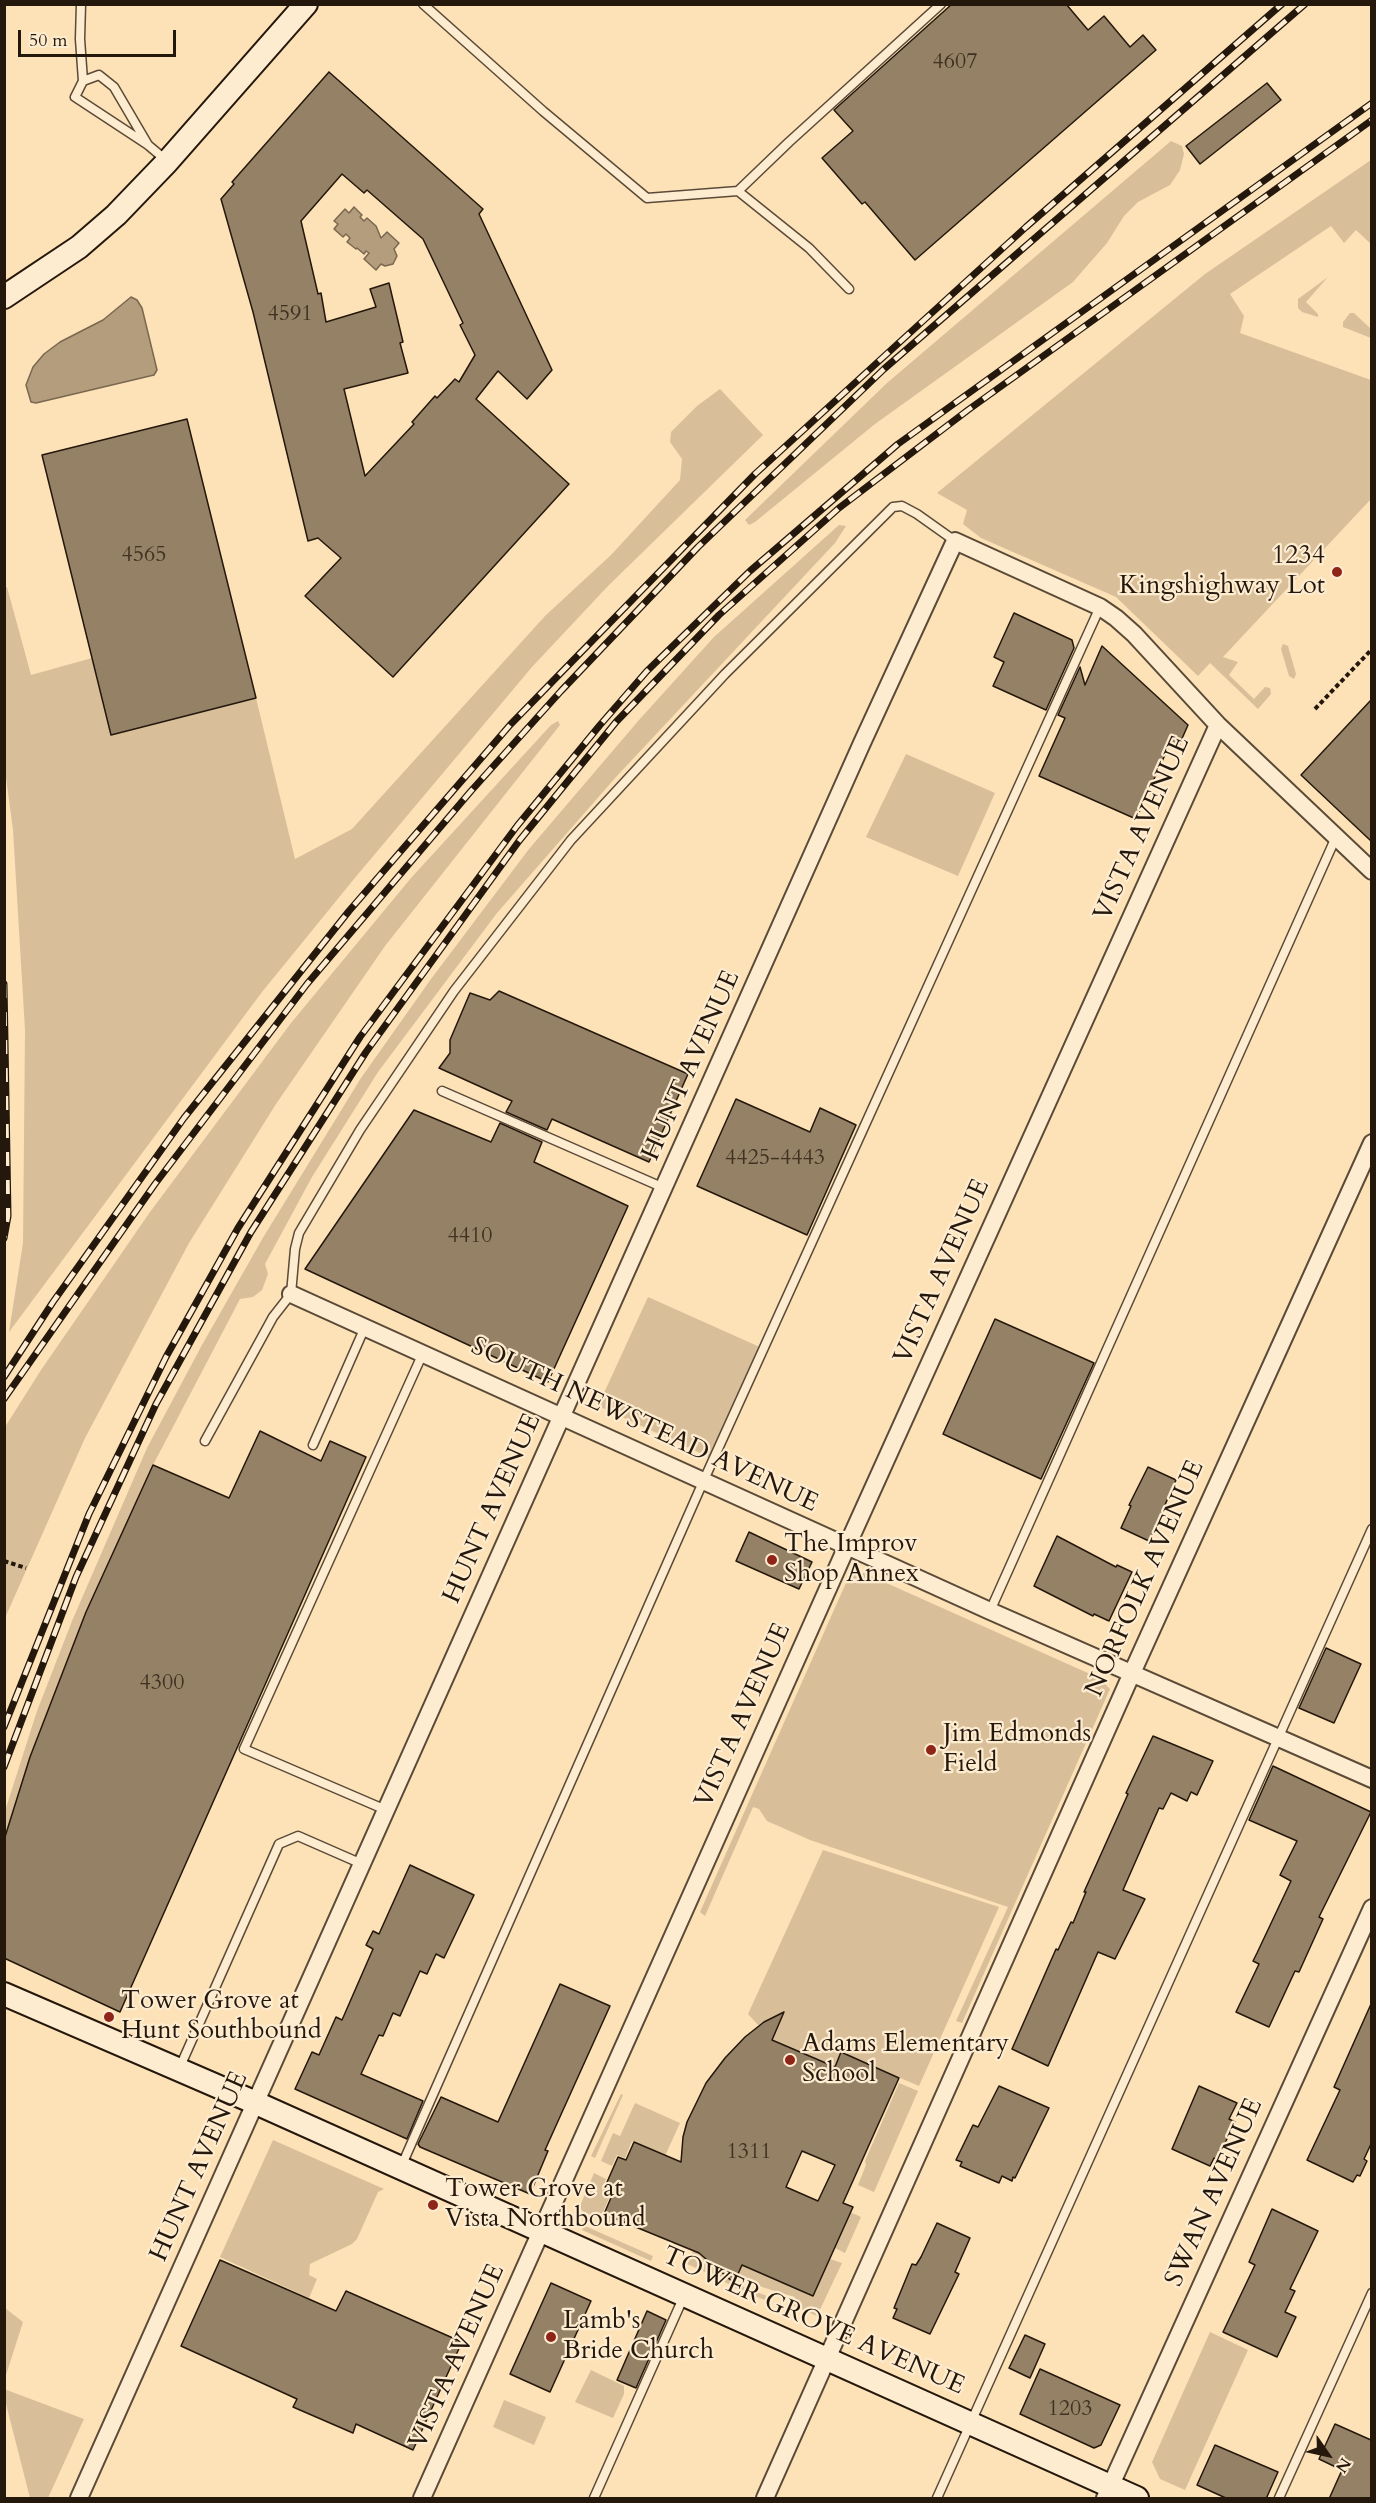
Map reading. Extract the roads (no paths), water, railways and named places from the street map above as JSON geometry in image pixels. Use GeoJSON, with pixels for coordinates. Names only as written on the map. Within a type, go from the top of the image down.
{"type":"FeatureCollection","features":[{"type":"Feature","properties":{"kind":"street"},"geometry":{"type":"LineString","coordinates":[[4,297],[79,247],[116,214],[167,162],[306,4]]}},
{"type":"Feature","properties":{"kind":"street"},"geometry":{"type":"LineString","coordinates":[[955,541],[1100,607],[1134,634],[1218,725],[1371,871]]}},
{"type":"Feature","properties":{"kind":"street","name":"HUNT AVENUE"},"geometry":{"type":"LineString","coordinates":[[79,2499],[862,743],[955,541]]}},
{"type":"Feature","properties":{"kind":"street","name":"VISTA AVENUE"},"geometry":{"type":"LineString","coordinates":[[422,2499],[847,1546],[1218,725]]}},
{"type":"Feature","properties":{"kind":"street","name":"NORFOLK AVENUE"},"geometry":{"type":"LineString","coordinates":[[765,2499],[1132,1673],[1371,1143]]}},
{"type":"Feature","properties":{"kind":"street","name":"SOUTH NEWSTEAD AVENUE"},"geometry":{"type":"LineString","coordinates":[[291,1294],[990,1611],[1371,1779]]}},
{"type":"Feature","properties":{"kind":"street","name":"SWAN AVENUE"},"geometry":{"type":"LineString","coordinates":[[1108,2492],[1371,1908]]}},
{"type":"Feature","properties":{"kind":"street","name":"TOWER GROVE AVENUE"},"geometry":{"type":"LineString","coordinates":[[4,1994],[256,2103],[827,2359],[971,2424],[1108,2492],[1137,2499]]}},
{"type":"Feature","properties":{"kind":"lane"},"geometry":{"type":"LineString","coordinates":[[81,4],[80,39],[83,81],[75,97],[148,145],[167,162]]}},
{"type":"Feature","properties":{"kind":"lane"},"geometry":{"type":"LineString","coordinates":[[423,4],[543,111],[647,198],[738,191],[941,4]]}},
{"type":"Feature","properties":{"kind":"lane"},"geometry":{"type":"LineString","coordinates":[[83,81],[99,75],[114,87],[148,145]]}},
{"type":"Feature","properties":{"kind":"lane"},"geometry":{"type":"LineString","coordinates":[[738,191],[809,248],[849,290]]}},
{"type":"Feature","properties":{"kind":"lane"},"geometry":{"type":"LineString","coordinates":[[205,1441],[273,1317],[291,1294],[295,1249],[299,1233],[360,1130],[454,991],[571,840],[725,674],[893,507],[902,506],[917,514],[955,541]]}},
{"type":"Feature","properties":{"kind":"lane"},"geometry":{"type":"LineString","coordinates":[[400,2168],[703,1482],[1100,607]]}},
{"type":"Feature","properties":{"kind":"lane"},"geometry":{"type":"LineString","coordinates":[[990,1611],[1336,837]]}},
{"type":"Feature","properties":{"kind":"lane"},"geometry":{"type":"LineString","coordinates":[[442,1091],[664,1188]]}},
{"type":"Feature","properties":{"kind":"lane"},"geometry":{"type":"LineString","coordinates":[[313,1445],[365,1327]]}},
{"type":"Feature","properties":{"kind":"lane"},"geometry":{"type":"LineString","coordinates":[[386,1810],[244,1749],[423,1353]]}},
{"type":"Feature","properties":{"kind":"lane"},"geometry":{"type":"LineString","coordinates":[[937,2499],[1371,1529]]}},
{"type":"Feature","properties":{"kind":"lane"},"geometry":{"type":"LineString","coordinates":[[178,2069],[279,1844],[298,1836],[362,1864]]}},
{"type":"Feature","properties":{"kind":"lane"},"geometry":{"type":"LineString","coordinates":[[1280,2499],[1371,2293]]}},
{"type":"Feature","properties":{"kind":"lane"},"geometry":{"type":"LineString","coordinates":[[594,2499],[684,2295]]}},
{"type":"Feature","properties":{"kind":"railway"},"geometry":{"type":"LineString","coordinates":[[4,1377],[53,1302],[184,1118],[349,911],[510,725],[755,474],[1026,227],[1282,4]]}},
{"type":"Feature","properties":{"kind":"railway"},"geometry":{"type":"LineString","coordinates":[[4,1399],[155,1184],[307,984],[471,791],[561,691],[698,547],[884,369],[1305,4]]}},
{"type":"Feature","properties":{"kind":"railway"},"geometry":{"type":"LineString","coordinates":[[4,1727],[89,1514],[166,1357],[238,1228],[360,1037],[517,826],[600,725],[647,671],[750,571],[898,444],[1372,103]]}},
{"type":"Feature","properties":{"kind":"railway"},"geometry":{"type":"LineString","coordinates":[[4,1767],[76,1577],[156,1404],[251,1232],[366,1052],[519,841],[616,722],[719,615],[839,508],[968,410],[1372,120]]}},
{"type":"Feature","properties":{"kind":"railway"},"geometry":{"type":"LineString","coordinates":[[4,984],[8,1216],[4,1238]]}},
{"type":"Feature","properties":{"kind":"place","name":"1234 Kingshighway Lot"},"geometry":{"type":"Point","coordinates":[1337,572]}},
{"type":"Feature","properties":{"kind":"place","name":"The Improv Shop Annex"},"geometry":{"type":"Point","coordinates":[772,1560]}},
{"type":"Feature","properties":{"kind":"place","name":"Jim Edmonds Field"},"geometry":{"type":"Point","coordinates":[931,1750]}},
{"type":"Feature","properties":{"kind":"place","name":"Tower Grove at Hunt Southbound"},"geometry":{"type":"Point","coordinates":[109,2017]}},
{"type":"Feature","properties":{"kind":"place","name":"Adams Elementary School"},"geometry":{"type":"Point","coordinates":[790,2060]}},
{"type":"Feature","properties":{"kind":"place","name":"Tower Grove at Vista Northbound"},"geometry":{"type":"Point","coordinates":[433,2205]}},
{"type":"Feature","properties":{"kind":"place","name":"Lamb's Bride Church"},"geometry":{"type":"Point","coordinates":[551,2337]}}]}
